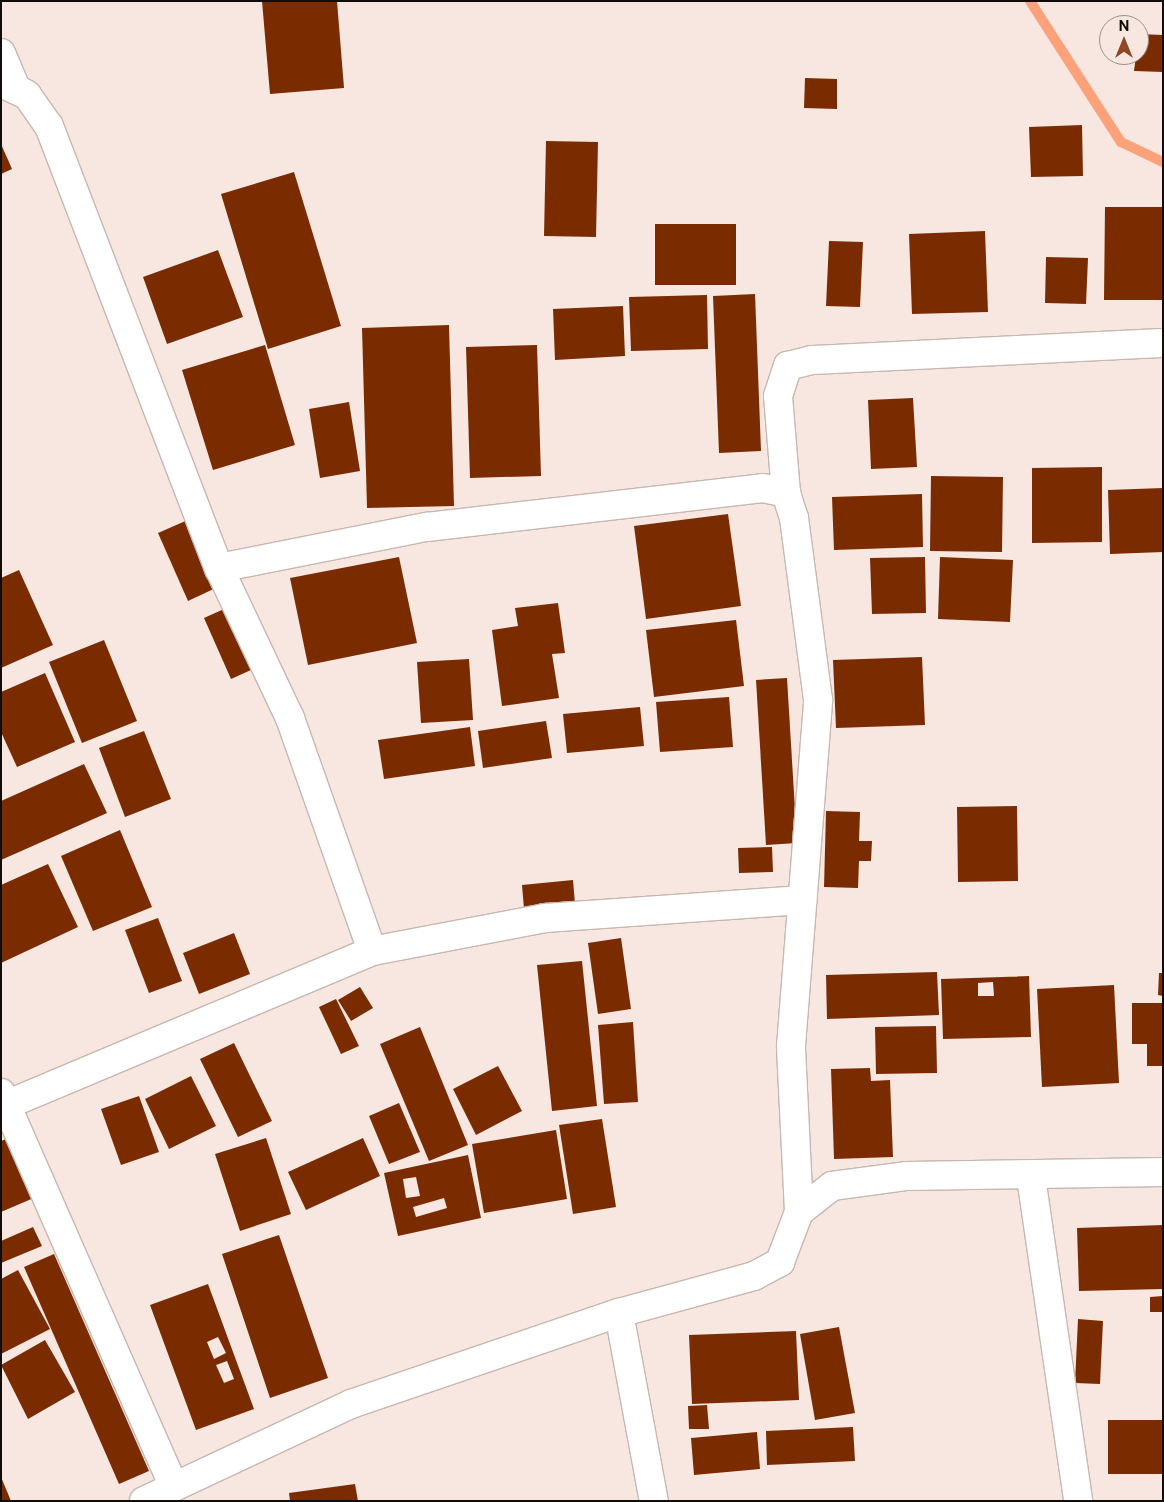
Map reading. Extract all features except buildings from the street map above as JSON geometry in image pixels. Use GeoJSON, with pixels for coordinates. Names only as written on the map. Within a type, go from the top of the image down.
{"type":"FeatureCollection","features":[{"type":"Feature","properties":{"kind":"street"},"geometry":{"type":"LineString","coordinates":[[1,53],[16,89],[27,95],[49,126],[80,201],[219,568],[290,718],[372,951]]}},
{"type":"Feature","properties":{"kind":"street"},"geometry":{"type":"LineString","coordinates":[[1,83],[27,95]]}},
{"type":"Feature","properties":{"kind":"street"},"geometry":{"type":"LineString","coordinates":[[144,1501],[351,1404],[619,1313],[754,1276],[780,1262],[799,1212],[791,1046],[818,700],[794,518],[786,493],[778,396],[788,366],[812,360],[1163,343]]}},
{"type":"Feature","properties":{"kind":"street"},"geometry":{"type":"LineString","coordinates":[[219,568],[427,527],[763,488],[786,493]]}},
{"type":"Feature","properties":{"kind":"street"},"geometry":{"type":"LineString","coordinates":[[174,1487],[4,1099],[372,951],[545,918],[802,900]]}},
{"type":"Feature","properties":{"kind":"street"},"geometry":{"type":"LineString","coordinates":[[799,1212],[832,1186],[907,1176],[1031,1177],[1163,1172]]}},
{"type":"Feature","properties":{"kind":"street"},"geometry":{"type":"LineString","coordinates":[[1031,1177],[1078,1501]]}},
{"type":"Feature","properties":{"kind":"street"},"geometry":{"type":"LineString","coordinates":[[619,1313],[654,1501]]}},
{"type":"Feature","properties":{"kind":"waterway"},"geometry":{"type":"LineString","coordinates":[[1030,1],[1121,142],[1163,162]]}}]}
